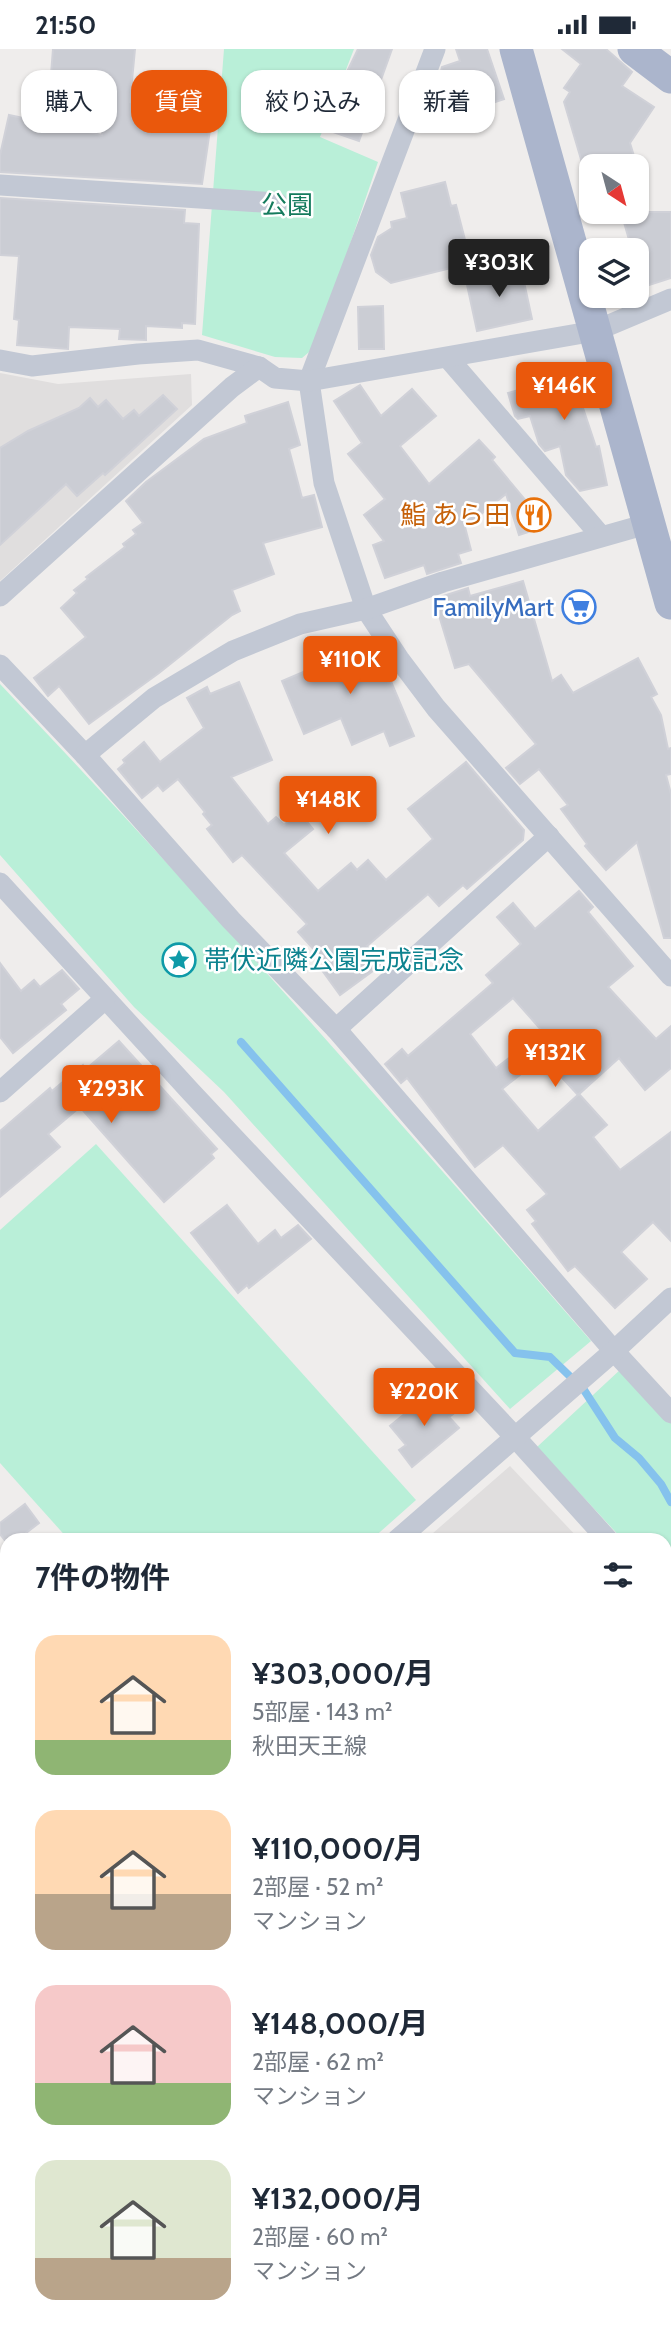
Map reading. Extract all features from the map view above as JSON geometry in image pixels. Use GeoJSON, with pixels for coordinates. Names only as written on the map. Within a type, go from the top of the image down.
{"type":"FeatureCollection","features":[{"type":"Feature","properties":{"kind":"main road"},"geometry":{"type":"LineString","coordinates":[[516,49],[671,603]]}},
{"type":"Feature","properties":{"kind":"main road"},"geometry":{"type":"LineString","coordinates":[[635,49],[671,77]]}},
{"type":"Feature","properties":{"kind":"street"},"geometry":{"type":"LineString","coordinates":[[435,49],[309,381],[324,483],[366,609],[399,659],[436,708],[671,975]]}},
{"type":"Feature","properties":{"kind":"street"},"geometry":{"type":"LineString","coordinates":[[0,184],[277,203]]}},
{"type":"Feature","properties":{"kind":"street"},"geometry":{"type":"LineString","coordinates":[[0,360],[32,366],[198,350],[259,367],[275,378],[309,381],[595,331],[671,299]]}},
{"type":"Feature","properties":{"kind":"street"},"geometry":{"type":"LineString","coordinates":[[448,358],[601,536]]}},
{"type":"Feature","properties":{"kind":"street"},"geometry":{"type":"LineString","coordinates":[[0,596],[232,387],[259,367]]}},
{"type":"Feature","properties":{"kind":"street"},"geometry":{"type":"LineString","coordinates":[[85,755],[154,698],[233,651],[300,624],[366,609],[443,582],[647,524]]}},
{"type":"Feature","properties":{"kind":"street"},"geometry":{"type":"LineString","coordinates":[[0,665],[85,755],[222,909],[336,1029],[606,1358],[671,1413]]}},
{"type":"Feature","properties":{"kind":"street"},"geometry":{"type":"LineString","coordinates":[[336,1029],[549,837]]}},
{"type":"Feature","properties":{"kind":"street"},"geometry":{"type":"LineString","coordinates":[[0,883],[602,1533]]}},
{"type":"Feature","properties":{"kind":"street"},"geometry":{"type":"LineString","coordinates":[[0,1092],[106,999]]}},
{"type":"Feature","properties":{"kind":"street"},"geometry":{"type":"LineString","coordinates":[[405,1533],[671,1298]]}},
{"type":"Feature","properties":{"kind":"shaded area"},"geometry":{"type":"Polygon","coordinates":[[[0,373],[58,384],[191,374],[192,405],[0,581],[0,373]]]}},
{"type":"Feature","properties":{"kind":"shaded area"},"geometry":{"type":"Polygon","coordinates":[[[510,1466],[573,1533],[433,1533],[510,1466]]]}},
{"type":"Feature","properties":{"kind":"green space","name":"公園"},"geometry":{"type":"Polygon","coordinates":[[[224,49],[354,49],[346,70],[241,70],[241,133],[322,133],[320,137],[378,162],[315,347],[302,358],[275,357],[202,335],[218,133],[227,133],[227,70],[222,70],[224,49]]]}},
{"type":"Feature","properties":{"kind":"green space"},"geometry":{"type":"Polygon","coordinates":[[[0,684],[225,927],[591,1341],[510,1409],[224,1092],[134,1007],[0,855],[0,684]]]}},
{"type":"Feature","properties":{"kind":"green space"},"geometry":{"type":"Polygon","coordinates":[[[96,1144],[416,1500],[379,1533],[63,1533],[0,1463],[0,1230],[96,1144]]]}},
{"type":"Feature","properties":{"kind":"green space"},"geometry":{"type":"Polygon","coordinates":[[[621,1369],[671,1423],[671,1533],[617,1533],[537,1447],[621,1369]]]}},
{"type":"Feature","properties":{"kind":"building"},"geometry":{"type":"Polygon","coordinates":[[[53,49],[135,49],[131,70],[131,133],[210,133],[202,184],[0,172],[0,155],[9,115],[21,118],[21,133],[117,133],[117,70],[51,70],[53,49]]]}},
{"type":"Feature","properties":{"kind":"building"},"geometry":{"type":"Polygon","coordinates":[[[358,49],[392,49],[384,70],[348,70],[358,49]]]}},
{"type":"Feature","properties":{"kind":"building"},"geometry":{"type":"Polygon","coordinates":[[[456,49],[487,49],[494,70],[441,70],[442,67],[460,61],[456,49]]]}},
{"type":"Feature","properties":{"kind":"building"},"geometry":{"type":"Polygon","coordinates":[[[562,49],[606,49],[632,72],[622,86],[654,107],[630,143],[633,154],[579,154],[564,102],[570,92],[564,88],[581,64],[562,49]]]}},
{"type":"Feature","properties":{"kind":"building"},"geometry":{"type":"Polygon","coordinates":[[[495,73],[504,99],[495,102],[495,73]]]}},
{"type":"Feature","properties":{"kind":"building"},"geometry":{"type":"Polygon","coordinates":[[[336,133],[362,133],[359,141],[336,133]]]}},
{"type":"Feature","properties":{"kind":"building"},"geometry":{"type":"Polygon","coordinates":[[[445,182],[451,206],[456,205],[471,263],[391,283],[376,272],[371,255],[378,237],[392,228],[391,222],[407,218],[401,193],[445,182]]]}},
{"type":"Feature","properties":{"kind":"building"},"geometry":{"type":"Polygon","coordinates":[[[0,198],[185,210],[184,223],[199,224],[195,324],[182,323],[182,328],[146,326],[146,340],[119,339],[120,329],[69,327],[68,349],[17,345],[19,320],[14,319],[19,256],[0,255],[0,198]]]}},
{"type":"Feature","properties":{"kind":"building"},"geometry":{"type":"Polygon","coordinates":[[[649,212],[671,212],[671,278],[649,285],[649,238],[629,238],[624,224],[649,224],[649,212]]]}},
{"type":"Feature","properties":{"kind":"building"},"geometry":{"type":"Polygon","coordinates":[[[521,268],[532,319],[477,331],[466,280],[521,268]]]}},
{"type":"Feature","properties":{"kind":"building"},"geometry":{"type":"Polygon","coordinates":[[[383,306],[384,349],[359,349],[358,307],[383,306]]]}},
{"type":"Feature","properties":{"kind":"building"},"geometry":{"type":"Polygon","coordinates":[[[583,363],[593,398],[581,402],[596,447],[599,446],[607,485],[580,491],[566,475],[560,446],[545,451],[539,444],[530,416],[518,419],[515,416],[508,393],[536,385],[533,378],[583,363]]]}},
{"type":"Feature","properties":{"kind":"building"},"geometry":{"type":"Polygon","coordinates":[[[360,385],[381,416],[412,389],[436,416],[400,446],[429,484],[479,440],[495,457],[492,460],[547,526],[519,535],[506,494],[465,527],[471,550],[458,554],[461,563],[427,574],[424,565],[385,578],[373,545],[384,541],[364,515],[385,499],[348,454],[362,443],[334,401],[360,385]]]}},
{"type":"Feature","properties":{"kind":"building"},"geometry":{"type":"Polygon","coordinates":[[[163,395],[177,409],[105,475],[103,473],[77,496],[66,484],[0,545],[0,448],[28,431],[79,408],[90,398],[98,407],[106,400],[123,419],[134,410],[139,416],[163,395]]]}},
{"type":"Feature","properties":{"kind":"building"},"geometry":{"type":"Polygon","coordinates":[[[288,402],[300,445],[289,449],[302,498],[314,495],[322,527],[263,543],[274,574],[232,590],[240,611],[89,724],[59,686],[48,696],[34,678],[86,637],[61,608],[77,593],[74,590],[88,579],[86,577],[125,547],[123,544],[136,534],[133,530],[143,523],[126,501],[146,482],[204,439],[247,423],[245,416],[288,402]]]}},
{"type":"Feature","properties":{"kind":"building"},"geometry":{"type":"Polygon","coordinates":[[[523,581],[552,681],[561,675],[573,693],[638,658],[657,694],[651,697],[661,715],[668,749],[671,748],[671,774],[666,775],[671,794],[671,938],[664,938],[637,842],[606,870],[585,846],[587,844],[561,809],[568,805],[539,769],[520,784],[506,768],[536,744],[469,664],[455,668],[434,599],[468,588],[470,596],[523,581]]]}},
{"type":"Feature","properties":{"kind":"building"},"geometry":{"type":"Polygon","coordinates":[[[369,637],[379,653],[414,736],[390,746],[384,731],[352,745],[341,718],[304,734],[282,681],[341,656],[338,650],[369,637]]]}},
{"type":"Feature","properties":{"kind":"building"},"geometry":{"type":"Polygon","coordinates":[[[239,682],[272,760],[231,777],[268,824],[276,817],[284,825],[299,812],[313,829],[284,853],[318,891],[351,863],[357,870],[368,860],[386,880],[433,839],[408,809],[466,762],[524,830],[523,840],[467,889],[463,885],[439,906],[428,894],[367,946],[381,965],[340,995],[321,969],[327,964],[298,932],[307,924],[242,855],[233,862],[207,829],[212,825],[203,814],[205,812],[178,779],[163,791],[158,785],[142,798],[118,769],[125,763],[123,760],[144,742],[160,762],[204,728],[187,698],[207,687],[210,694],[239,682]]]}},
{"type":"Feature","properties":{"kind":"building"},"geometry":{"type":"Polygon","coordinates":[[[579,891],[593,907],[588,912],[633,966],[608,987],[656,1039],[671,1026],[671,1068],[645,1090],[619,1058],[579,1094],[607,1125],[593,1137],[620,1170],[671,1132],[671,1241],[653,1222],[621,1252],[647,1279],[615,1308],[575,1266],[568,1271],[532,1224],[536,1221],[527,1210],[547,1194],[503,1145],[475,1167],[407,1078],[401,1083],[385,1064],[402,1049],[408,1056],[493,983],[486,975],[521,944],[497,917],[513,903],[535,929],[579,891]],[[513,998],[470,1034],[496,1068],[543,1032],[513,998]],[[543,1057],[502,1089],[538,1131],[578,1095],[543,1057]]]}},
{"type":"Feature","properties":{"kind":"building"},"geometry":{"type":"Polygon","coordinates":[[[0,963],[21,991],[34,980],[40,987],[62,970],[79,989],[61,1004],[66,1010],[13,1053],[0,1037],[0,963]]]}},
{"type":"Feature","properties":{"kind":"building"},"geometry":{"type":"Polygon","coordinates":[[[119,1041],[217,1149],[211,1154],[214,1158],[164,1202],[80,1107],[48,1134],[60,1147],[0,1197],[0,1131],[50,1088],[52,1091],[83,1065],[86,1069],[119,1041]]]}},
{"type":"Feature","properties":{"kind":"building"},"geometry":{"type":"Polygon","coordinates":[[[227,1205],[258,1244],[275,1230],[281,1238],[298,1225],[311,1239],[249,1288],[247,1285],[238,1293],[191,1233],[227,1205]]]}},
{"type":"Feature","properties":{"kind":"building"},"geometry":{"type":"Polygon","coordinates":[[[434,1390],[453,1414],[449,1417],[459,1428],[412,1467],[399,1450],[406,1445],[390,1426],[434,1390]]]}},
{"type":"Feature","properties":{"kind":"building"},"geometry":{"type":"Polygon","coordinates":[[[25,1504],[39,1523],[26,1533],[0,1533],[0,1523],[25,1504]]]}},
{"type":"Feature","properties":{"kind":"waterway"},"geometry":{"type":"LineString","coordinates":[[241,1042],[515,1353],[550,1357],[584,1390],[615,1438],[639,1458],[661,1484],[671,1502]]}},
{"type":"Feature","properties":{"kind":"place","name":"鮨 あら田"},"geometry":{"type":"Point","coordinates":[534,515]}},
{"type":"Feature","properties":{"kind":"place","name":"FamilyMart"},"geometry":{"type":"Point","coordinates":[579,607]}},
{"type":"Feature","properties":{"kind":"place","name":"帯伏近隣公園完成記念"},"geometry":{"type":"Point","coordinates":[179,960]}}]}
